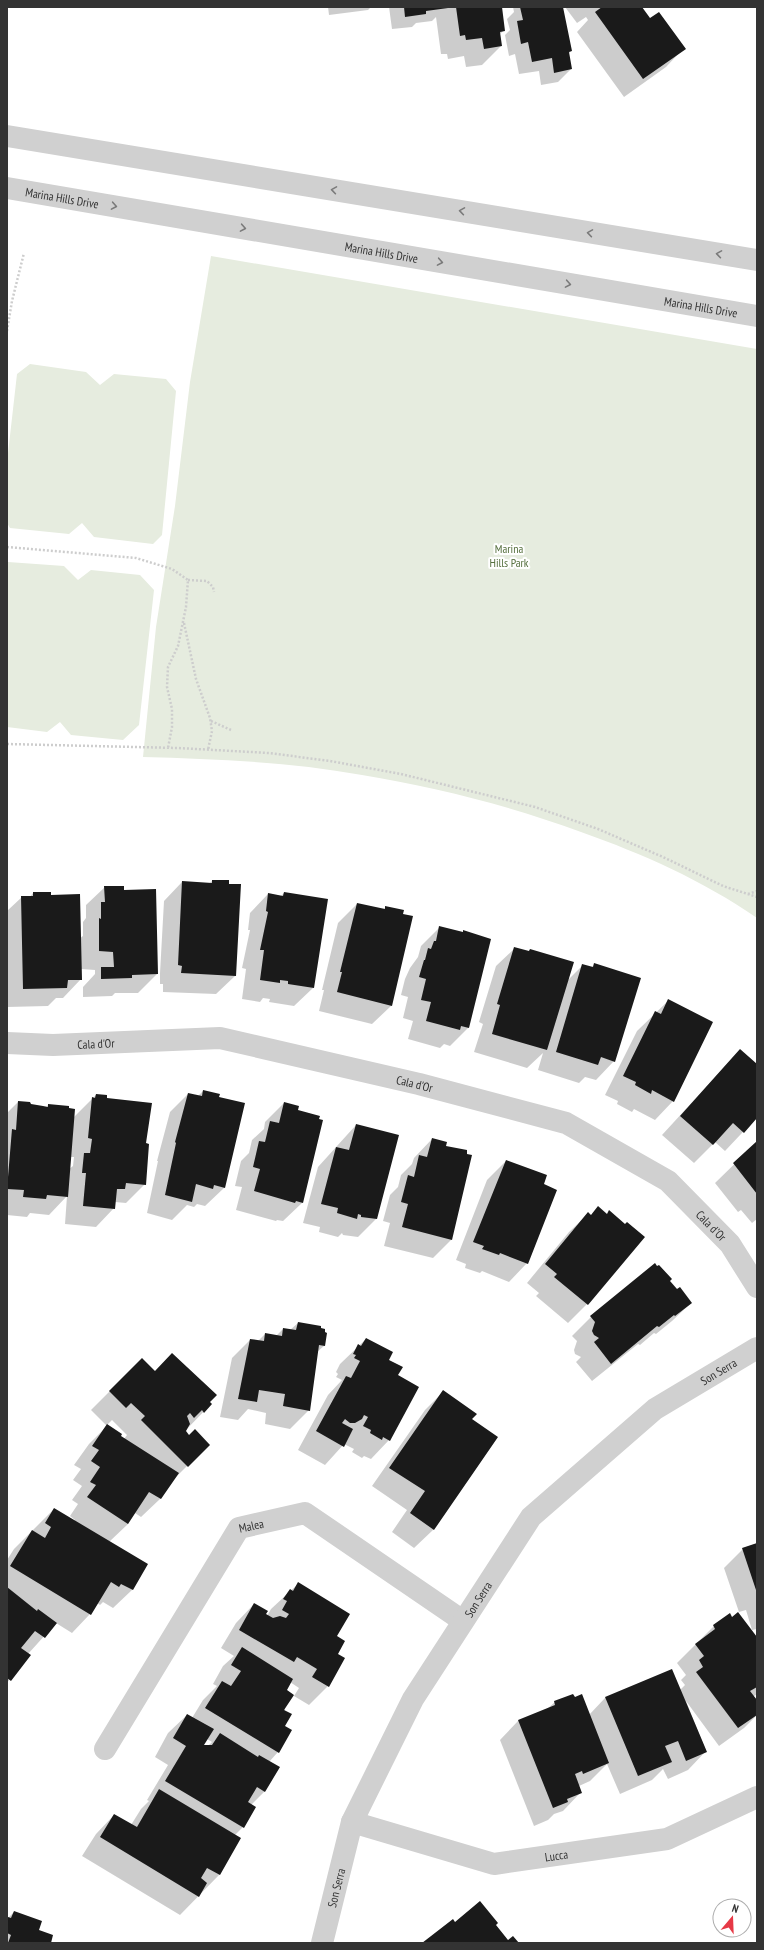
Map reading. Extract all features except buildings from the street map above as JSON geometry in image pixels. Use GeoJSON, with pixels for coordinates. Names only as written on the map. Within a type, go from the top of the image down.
{"type":"FeatureCollection","features":[{"type":"Feature","properties":{"kind":"street"},"geometry":{"type":"LineString","coordinates":[[7,136],[757,260]]}},
{"type":"Feature","properties":{"kind":"street","name":"Marina Hills Drive"},"geometry":{"type":"LineString","coordinates":[[7,188],[757,316]]}},
{"type":"Feature","properties":{"kind":"street","name":"Cala d'Or"},"geometry":{"type":"LineString","coordinates":[[7,1043],[53,1045],[220,1038],[419,1084],[566,1123],[668,1181],[730,1244],[757,1287]]}},
{"type":"Feature","properties":{"kind":"street","name":"Son Serra"},"geometry":{"type":"LineString","coordinates":[[322,1943],[352,1822],[413,1699],[532,1517],[655,1409],[757,1348]]}},
{"type":"Feature","properties":{"kind":"street","name":"Malea"},"geometry":{"type":"LineString","coordinates":[[106,1749],[239,1528],[305,1513],[463,1621]]}},
{"type":"Feature","properties":{"kind":"street","name":"Lucca"},"geometry":{"type":"LineString","coordinates":[[352,1822],[494,1864],[667,1839],[757,1797]]}},
{"type":"Feature","properties":{"kind":"path"},"geometry":{"type":"LineString","coordinates":[[7,331],[12,301],[24,253]]}},
{"type":"Feature","properties":{"kind":"path"},"geometry":{"type":"LineString","coordinates":[[7,546],[136,558],[172,569],[188,580],[207,581],[213,586],[214,592]]}},
{"type":"Feature","properties":{"kind":"path"},"geometry":{"type":"LineString","coordinates":[[168,748],[172,727],[172,709],[167,687],[168,667],[178,646],[183,622],[188,580]]}},
{"type":"Feature","properties":{"kind":"path"},"geometry":{"type":"LineString","coordinates":[[183,622],[196,679],[212,731],[208,750]]}},
{"type":"Feature","properties":{"kind":"path"},"geometry":{"type":"LineString","coordinates":[[210,721],[231,730]]}},
{"type":"Feature","properties":{"kind":"path"},"geometry":{"type":"LineString","coordinates":[[7,744],[168,748],[269,753],[330,761],[400,774],[535,807],[598,829],[663,857],[723,886],[757,897]]}},
{"type":"Feature","properties":{"kind":"path"},"geometry":{"type":"LineString","coordinates":[[748,894],[757,891]]}},
{"type":"Feature","properties":{"kind":"green space","name":"Marina Hills Park"},"geometry":{"type":"Polygon","coordinates":[[[211,256],[757,349],[757,918],[736,904],[693,880],[627,849],[527,814],[473,798],[417,785],[308,767],[226,760],[143,757],[156,627],[175,506],[190,382],[211,256]]]}},
{"type":"Feature","properties":{"kind":"green space"},"geometry":{"type":"Polygon","coordinates":[[[30,364],[86,372],[100,385],[114,374],[166,379],[176,391],[162,535],[153,544],[94,537],[82,523],[69,534],[10,528],[7,523],[7,462],[17,374],[30,364]]]}},
{"type":"Feature","properties":{"kind":"green space"},"geometry":{"type":"Polygon","coordinates":[[[8,562],[64,566],[78,580],[91,570],[140,575],[154,590],[139,725],[123,740],[71,735],[60,722],[47,732],[7,727],[8,562]]]}}]}
